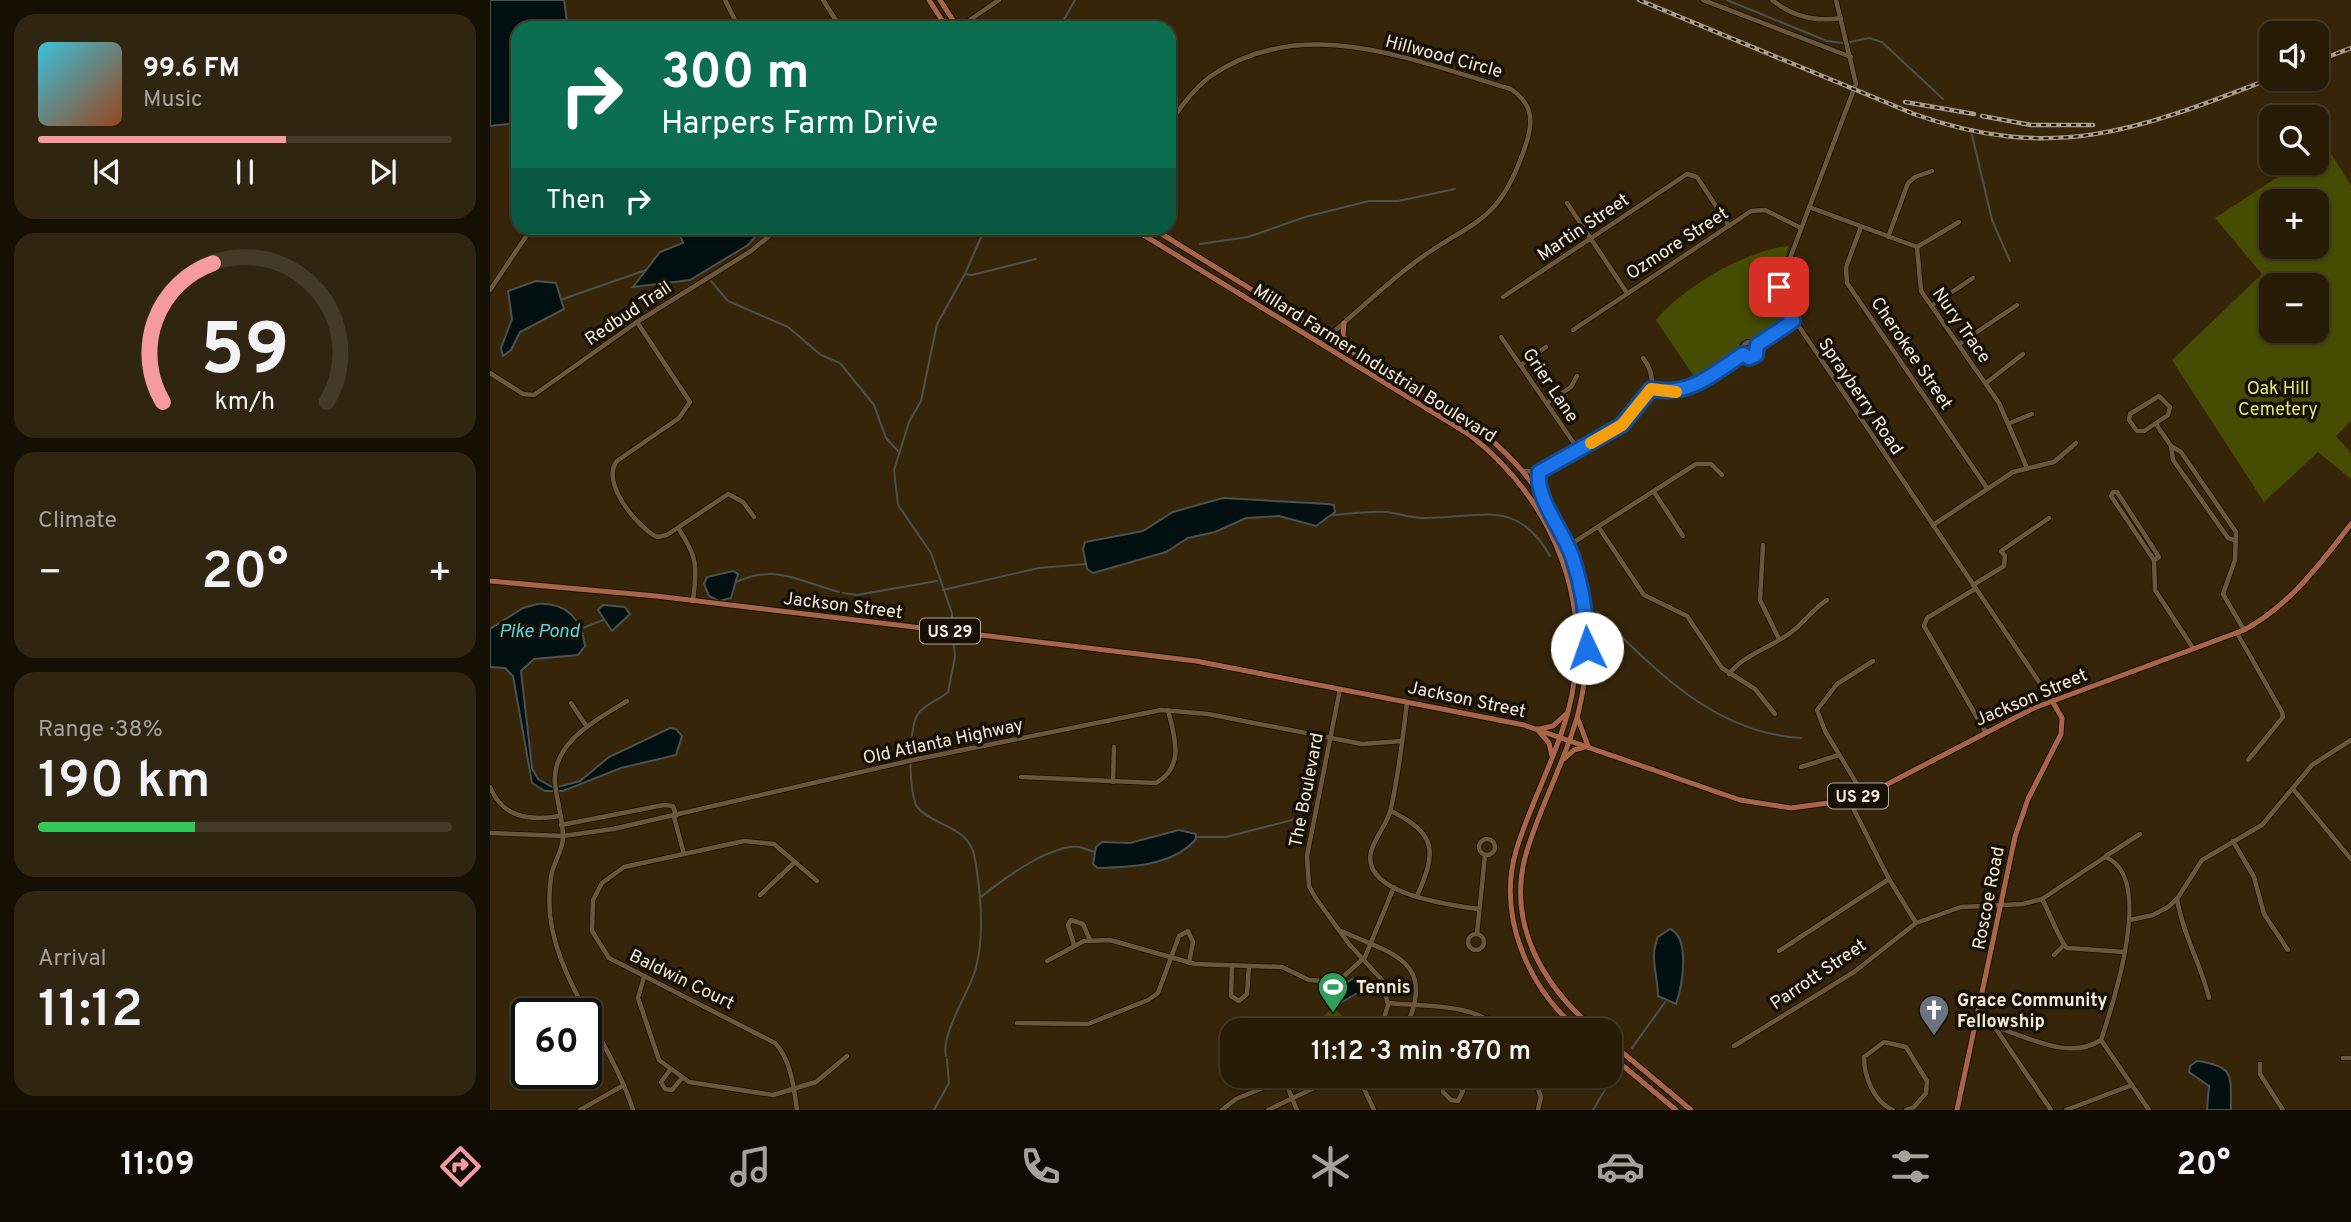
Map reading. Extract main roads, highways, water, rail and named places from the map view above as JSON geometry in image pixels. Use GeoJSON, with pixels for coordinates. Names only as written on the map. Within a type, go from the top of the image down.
{"type":"FeatureCollection","features":[{"type":"Feature","properties":{"kind":"main road"},"geometry":{"type":"LineString","coordinates":[[929,0],[942,21]]}},
{"type":"Feature","properties":{"kind":"main road"},"geometry":{"type":"LineString","coordinates":[[940,0],[954,21]]}},
{"type":"Feature","properties":{"kind":"main road","name":"Millard Farmer Industrial Boulevard"},"geometry":{"type":"LineString","coordinates":[[1144,235],[1470,435],[1492,453],[1533,500],[1560,551],[1576,622],[1576,666],[1568,712],[1515,855],[1511,896],[1516,931],[1531,973],[1553,1006],[1566,1018]]}},
{"type":"Feature","properties":{"kind":"main road","name":"Millard Farmer Industrial Boulevard"},"geometry":{"type":"LineString","coordinates":[[1163,235],[1469,423],[1497,445],[1523,471],[1540,494],[1569,547],[1581,587],[1586,624],[1586,671],[1570,739],[1526,856],[1522,907],[1529,941],[1546,978],[1570,1009],[1581,1018]]}},
{"type":"Feature","properties":{"kind":"main road"},"geometry":{"type":"LineString","coordinates":[[1344,323],[1345,341],[1364,359]]}},
{"type":"Feature","properties":{"kind":"main road","name":"Jackson Street"},"geometry":{"type":"LineString","coordinates":[[490,581],[693,601],[1196,661],[1537,729],[1721,794],[1763,805],[1798,807],[1848,799],[1894,782],[1985,732],[2052,701],[2244,630],[2272,614],[2351,524]]}},
{"type":"Feature","properties":{"kind":"main road","name":"Roscoe Road"},"geometry":{"type":"LineString","coordinates":[[1957,1110],[2022,812],[2062,734],[2061,715],[2052,701]]}},
{"type":"Feature","properties":{"kind":"main road"},"geometry":{"type":"LineString","coordinates":[[1552,756],[1549,743],[1537,729],[1558,724],[1568,712]]}},
{"type":"Feature","properties":{"kind":"main road"},"geometry":{"type":"LineString","coordinates":[[1562,761],[1574,750],[1588,746],[1577,715]]}},
{"type":"Feature","properties":{"kind":"main road"},"geometry":{"type":"LineString","coordinates":[[1622,1052],[1691,1110]]}},
{"type":"Feature","properties":{"kind":"main road"},"geometry":{"type":"LineString","coordinates":[[1622,1065],[1676,1110]]}},
{"type":"Feature","properties":{"kind":"water"},"geometry":{"type":"Polygon","coordinates":[[[490,0],[564,0],[567,21],[511,21],[511,124],[490,126],[490,0]]]}},
{"type":"Feature","properties":{"kind":"water"},"geometry":{"type":"Polygon","coordinates":[[[680,235],[757,235],[748,245],[690,280],[633,287],[660,252],[683,243],[680,235]]]}},
{"type":"Feature","properties":{"kind":"water"},"geometry":{"type":"Polygon","coordinates":[[[536,281],[556,283],[564,309],[520,332],[511,350],[503,356],[501,348],[512,319],[508,291],[536,281]]]}},
{"type":"Feature","properties":{"kind":"water"},"geometry":{"type":"Polygon","coordinates":[[[1223,498],[1328,504],[1334,505],[1335,512],[1316,526],[1279,516],[1246,518],[1215,532],[1188,538],[1166,552],[1093,573],[1087,569],[1083,549],[1085,542],[1143,531],[1173,512],[1223,498]]]}},
{"type":"Feature","properties":{"kind":"water"},"geometry":{"type":"Polygon","coordinates":[[[733,571],[738,574],[731,598],[719,601],[709,596],[704,584],[707,577],[733,571]]]}},
{"type":"Feature","properties":{"kind":"water","name":"Pike Pond"},"geometry":{"type":"Polygon","coordinates":[[[537,604],[556,606],[571,614],[580,628],[585,646],[578,655],[534,659],[521,671],[532,768],[538,779],[554,788],[580,781],[609,757],[670,728],[676,729],[682,736],[676,755],[621,768],[563,791],[545,791],[532,783],[513,676],[505,668],[490,667],[490,629],[523,608],[537,604]]]}},
{"type":"Feature","properties":{"kind":"water"},"geometry":{"type":"Polygon","coordinates":[[[603,605],[625,607],[630,614],[612,631],[598,610],[603,605]]]}},
{"type":"Feature","properties":{"kind":"water"},"geometry":{"type":"Polygon","coordinates":[[[1179,830],[1196,834],[1196,839],[1187,848],[1164,860],[1124,867],[1097,868],[1093,864],[1096,847],[1102,842],[1130,843],[1179,830]]]}},
{"type":"Feature","properties":{"kind":"water"},"geometry":{"type":"Polygon","coordinates":[[[1670,929],[1677,934],[1683,952],[1681,986],[1676,1004],[1658,996],[1655,966],[1655,944],[1658,937],[1670,929]]]}},
{"type":"Feature","properties":{"kind":"water"},"geometry":{"type":"Polygon","coordinates":[[[1354,978],[1363,990],[1340,1003],[1332,992],[1354,978]]]}},
{"type":"Feature","properties":{"kind":"water"},"geometry":{"type":"Polygon","coordinates":[[[2197,1061],[2219,1066],[2229,1075],[2231,1110],[2207,1110],[2209,1086],[2189,1072],[2190,1066],[2197,1061]]]}},
{"type":"Feature","properties":{"kind":"waterway"},"geometry":{"type":"LineString","coordinates":[[1063,21],[1075,0]]}},
{"type":"Feature","properties":{"kind":"waterway"},"geometry":{"type":"LineString","coordinates":[[1727,0],[1827,41],[1844,43]]}},
{"type":"Feature","properties":{"kind":"waterway"},"geometry":{"type":"LineString","coordinates":[[1850,42],[1869,38],[1882,42],[1943,99]]}},
{"type":"Feature","properties":{"kind":"waterway"},"geometry":{"type":"LineString","coordinates":[[1972,135],[1992,220],[2010,261]]}},
{"type":"Feature","properties":{"kind":"waterway"},"geometry":{"type":"LineString","coordinates":[[1200,244],[1248,237],[1305,217],[1369,201],[1398,201],[1455,189]]}},
{"type":"Feature","properties":{"kind":"waterway"},"geometry":{"type":"LineString","coordinates":[[953,628],[952,613],[931,553],[898,505],[894,470],[909,422],[921,401],[937,324],[965,274],[982,235]]}},
{"type":"Feature","properties":{"kind":"waterway"},"geometry":{"type":"LineString","coordinates":[[966,274],[972,275],[1036,259]]}},
{"type":"Feature","properties":{"kind":"waterway"},"geometry":{"type":"LineString","coordinates":[[563,299],[646,270]]}},
{"type":"Feature","properties":{"kind":"waterway"},"geometry":{"type":"LineString","coordinates":[[711,281],[728,301],[788,327],[821,355],[840,363],[874,405],[886,438],[898,451]]}},
{"type":"Feature","properties":{"kind":"waterway"},"geometry":{"type":"LineString","coordinates":[[1332,515],[1379,512],[1423,518],[1495,515],[1524,525],[1537,537],[1550,556]]}},
{"type":"Feature","properties":{"kind":"waterway"},"geometry":{"type":"LineString","coordinates":[[943,590],[1039,568],[1086,564]]}},
{"type":"Feature","properties":{"kind":"waterway"},"geometry":{"type":"LineString","coordinates":[[736,582],[764,574],[777,574],[839,592]]}},
{"type":"Feature","properties":{"kind":"waterway"},"geometry":{"type":"LineString","coordinates":[[843,593],[857,595],[937,581]]}},
{"type":"Feature","properties":{"kind":"waterway"},"geometry":{"type":"LineString","coordinates":[[1597,612],[1664,676],[1688,695],[1741,724],[1770,734],[1801,738]]}},
{"type":"Feature","properties":{"kind":"waterway"},"geometry":{"type":"LineString","coordinates":[[583,628],[603,620]]}},
{"type":"Feature","properties":{"kind":"waterway"},"geometry":{"type":"LineString","coordinates":[[946,1056],[947,1037],[972,980],[978,958],[981,930],[979,886],[972,848],[966,839],[918,808],[912,790],[911,761],[912,732],[918,714],[948,692],[955,657],[953,636]]}},
{"type":"Feature","properties":{"kind":"waterway"},"geometry":{"type":"LineString","coordinates":[[1196,837],[1226,837],[1292,820],[1303,813]]}},
{"type":"Feature","properties":{"kind":"waterway"},"geometry":{"type":"LineString","coordinates":[[981,897],[1027,864],[1054,851],[1079,847],[1095,852]]}},
{"type":"Feature","properties":{"kind":"waterway"},"geometry":{"type":"LineString","coordinates":[[1632,1048],[1665,1002]]}},
{"type":"Feature","properties":{"kind":"waterway"},"geometry":{"type":"LineString","coordinates":[[934,1110],[949,1083],[947,1059]]}},
{"type":"Feature","properties":{"kind":"waterway"},"geometry":{"type":"LineString","coordinates":[[1593,1110],[1606,1088]]}},
{"type":"Feature","properties":{"kind":"railway"},"geometry":{"type":"LineString","coordinates":[[1639,0],[1914,114],[1964,129],[2011,137],[2054,138],[2096,134],[2138,125],[2259,83]]}},
{"type":"Feature","properties":{"kind":"railway"},"geometry":{"type":"LineString","coordinates":[[2329,56],[2351,48]]}},
{"type":"Feature","properties":{"kind":"railway"},"geometry":{"type":"LineString","coordinates":[[1905,102],[1974,114]]}},
{"type":"Feature","properties":{"kind":"railway"},"geometry":{"type":"LineString","coordinates":[[1982,116],[2031,125],[2093,125]]}},
{"type":"Feature","properties":{"kind":"place","name":"Tennis"},"geometry":{"type":"Point","coordinates":[1333,1014]}},
{"type":"Feature","properties":{"kind":"place","name":"Grace Community Fellowship"},"geometry":{"type":"Point","coordinates":[1934,1037]}},
{"type":"Feature","properties":{"kind":"park label","name":"Oak Hill Cemetery"},"geometry":{"type":"Point","coordinates":[2278,398]}}]}
